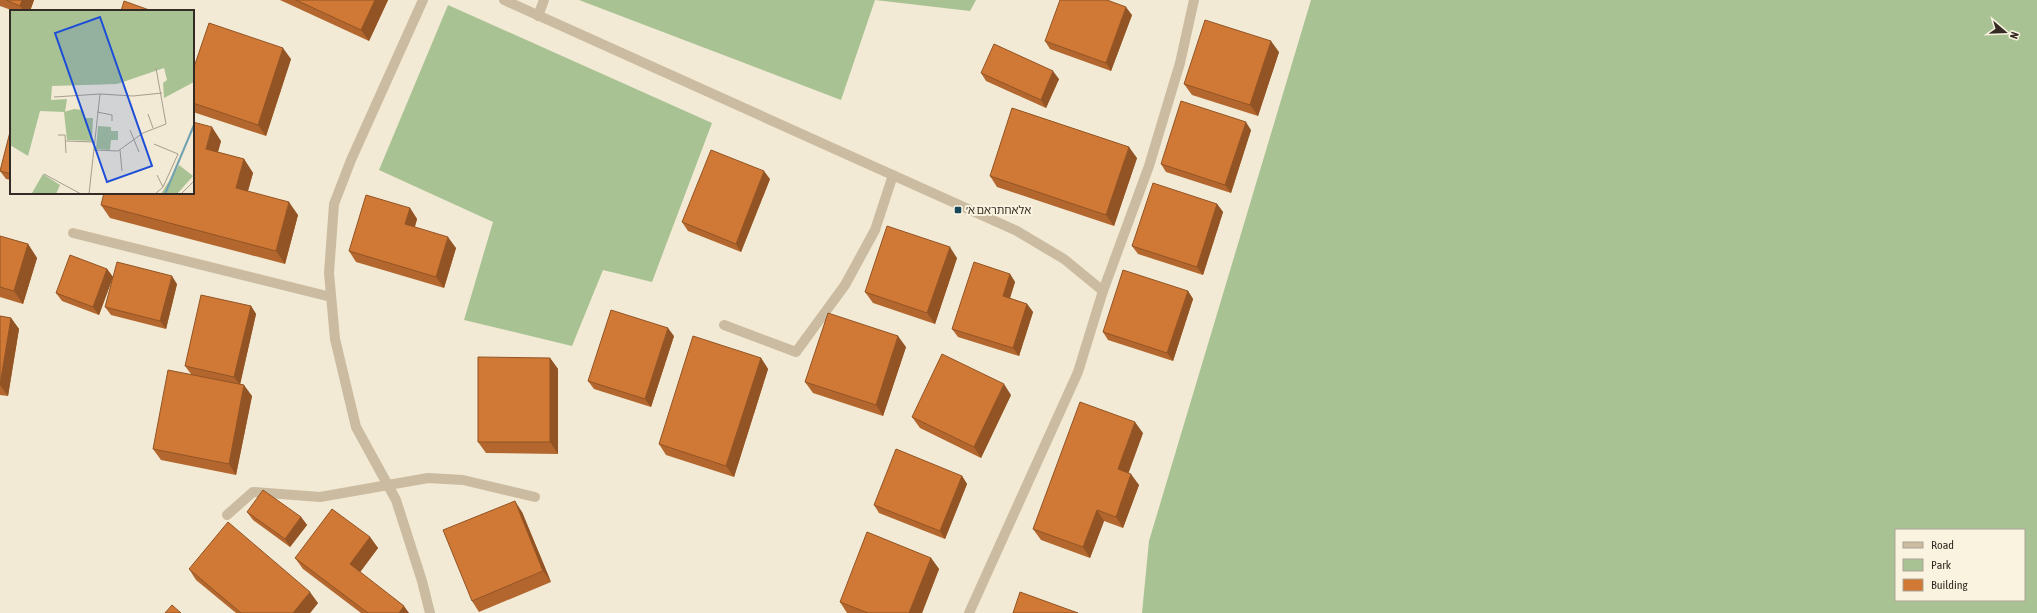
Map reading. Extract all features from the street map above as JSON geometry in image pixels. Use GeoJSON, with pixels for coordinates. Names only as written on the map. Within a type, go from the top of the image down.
{"type":"FeatureCollection","features":[{"type":"Feature","properties":{"kind":"street"},"geometry":{"type":"LineString","coordinates":[[423,0],[334,204],[329,273],[335,339],[356,427],[388,484],[399,508],[422,581],[430,613]]}},
{"type":"Feature","properties":{"kind":"street"},"geometry":{"type":"LineString","coordinates":[[504,0],[1017,231],[1064,259],[1103,291]]}},
{"type":"Feature","properties":{"kind":"street"},"geometry":{"type":"LineString","coordinates":[[538,16],[544,0]]}},
{"type":"Feature","properties":{"kind":"street"},"geometry":{"type":"LineString","coordinates":[[969,613],[1078,372],[1103,291],[1149,166],[1180,63],[1194,0]]}},
{"type":"Feature","properties":{"kind":"street"},"geometry":{"type":"LineString","coordinates":[[724,325],[796,352],[845,285],[875,230],[893,175]]}},
{"type":"Feature","properties":{"kind":"street"},"geometry":{"type":"LineString","coordinates":[[73,233],[331,297]]}},
{"type":"Feature","properties":{"kind":"street"},"geometry":{"type":"LineString","coordinates":[[227,516],[253,492],[320,497],[428,478],[462,480],[535,497]]}},
{"type":"Feature","properties":{"kind":"green space"},"geometry":{"type":"Polygon","coordinates":[[[579,0],[875,0],[841,100],[579,0]]]}},
{"type":"Feature","properties":{"kind":"green space"},"geometry":{"type":"Polygon","coordinates":[[[875,0],[976,0],[970,11],[875,0]]]}},
{"type":"Feature","properties":{"kind":"green space"},"geometry":{"type":"Polygon","coordinates":[[[1311,0],[2037,0],[2037,613],[1142,613],[1149,541],[1311,0]]]}},
{"type":"Feature","properties":{"kind":"green space"},"geometry":{"type":"Polygon","coordinates":[[[448,5],[712,123],[652,282],[603,270],[572,346],[464,320],[493,222],[379,170],[448,5]]]}},
{"type":"Feature","properties":{"kind":"building"},"geometry":{"type":"Polygon","coordinates":[[[6,0],[22,0],[20,6],[6,0]]]}},
{"type":"Feature","properties":{"kind":"building"},"geometry":{"type":"Polygon","coordinates":[[[296,0],[375,0],[361,30],[296,0]]]}},
{"type":"Feature","properties":{"kind":"building"},"geometry":{"type":"Polygon","coordinates":[[[1060,0],[1107,0],[1126,7],[1106,63],[1045,41],[1060,0]]]}},
{"type":"Feature","properties":{"kind":"building"},"geometry":{"type":"Polygon","coordinates":[[[124,1],[149,10],[121,10],[124,1]]]}},
{"type":"Feature","properties":{"kind":"building"},"geometry":{"type":"Polygon","coordinates":[[[1205,20],[1271,41],[1250,105],[1184,84],[1205,20]]]}},
{"type":"Feature","properties":{"kind":"building"},"geometry":{"type":"Polygon","coordinates":[[[209,23],[283,48],[258,125],[194,103],[194,67],[209,23]]]}},
{"type":"Feature","properties":{"kind":"building"},"geometry":{"type":"Polygon","coordinates":[[[994,44],[1053,71],[1041,100],[981,73],[994,44]]]}},
{"type":"Feature","properties":{"kind":"building"},"geometry":{"type":"Polygon","coordinates":[[[1181,101],[1246,122],[1225,185],[1161,164],[1181,101]]]}},
{"type":"Feature","properties":{"kind":"building"},"geometry":{"type":"Polygon","coordinates":[[[1012,108],[1129,147],[1106,215],[990,176],[1012,108]]]}},
{"type":"Feature","properties":{"kind":"building"},"geometry":{"type":"Polygon","coordinates":[[[194,122],[212,127],[206,149],[244,159],[236,188],[289,202],[276,251],[101,205],[104,194],[194,194],[194,122]]]}},
{"type":"Feature","properties":{"kind":"building"},"geometry":{"type":"Polygon","coordinates":[[[10,132],[10,174],[0,171],[10,132]]]}},
{"type":"Feature","properties":{"kind":"building"},"geometry":{"type":"Polygon","coordinates":[[[711,150],[764,171],[736,244],[682,222],[711,150]]]}},
{"type":"Feature","properties":{"kind":"building"},"geometry":{"type":"Polygon","coordinates":[[[1153,183],[1217,204],[1197,267],[1132,246],[1153,183]]]}},
{"type":"Feature","properties":{"kind":"building"},"geometry":{"type":"Polygon","coordinates":[[[366,195],[410,208],[405,224],[448,237],[436,277],[349,251],[366,195]]]}},
{"type":"Feature","properties":{"kind":"building"},"geometry":{"type":"Polygon","coordinates":[[[887,226],[950,247],[927,313],[865,292],[887,226]]]}},
{"type":"Feature","properties":{"kind":"building"},"geometry":{"type":"Polygon","coordinates":[[[0,236],[28,244],[14,291],[0,287],[0,236]]]}},
{"type":"Feature","properties":{"kind":"building"},"geometry":{"type":"Polygon","coordinates":[[[70,255],[107,269],[93,307],[56,293],[70,255]]]}},
{"type":"Feature","properties":{"kind":"building"},"geometry":{"type":"Polygon","coordinates":[[[117,262],[172,276],[160,321],[105,307],[117,262]]]}},
{"type":"Feature","properties":{"kind":"building"},"geometry":{"type":"Polygon","coordinates":[[[974,262],[1010,274],[1003,296],[1027,304],[1013,348],[952,329],[974,262]]]}},
{"type":"Feature","properties":{"kind":"building"},"geometry":{"type":"Polygon","coordinates":[[[1123,270],[1188,291],[1167,353],[1103,332],[1123,270]]]}},
{"type":"Feature","properties":{"kind":"building"},"geometry":{"type":"Polygon","coordinates":[[[201,295],[251,306],[234,377],[185,366],[201,295]]]}},
{"type":"Feature","properties":{"kind":"building"},"geometry":{"type":"Polygon","coordinates":[[[611,310],[668,328],[645,399],[588,381],[611,310]]]}},
{"type":"Feature","properties":{"kind":"building"},"geometry":{"type":"Polygon","coordinates":[[[828,313],[898,336],[876,405],[805,382],[828,313]]]}},
{"type":"Feature","properties":{"kind":"building"},"geometry":{"type":"Polygon","coordinates":[[[0,316],[11,318],[0,385],[0,316]]]}},
{"type":"Feature","properties":{"kind":"building"},"geometry":{"type":"Polygon","coordinates":[[[693,336],[761,358],[726,466],[659,444],[693,336]]]}},
{"type":"Feature","properties":{"kind":"building"},"geometry":{"type":"Polygon","coordinates":[[[942,354],[1004,384],[974,447],[912,417],[942,354]]]}},
{"type":"Feature","properties":{"kind":"building"},"geometry":{"type":"Polygon","coordinates":[[[478,357],[550,358],[550,442],[478,442],[478,357]]]}},
{"type":"Feature","properties":{"kind":"building"},"geometry":{"type":"Polygon","coordinates":[[[168,370],[244,385],[229,464],[153,449],[168,370]]]}},
{"type":"Feature","properties":{"kind":"building"},"geometry":{"type":"Polygon","coordinates":[[[1080,402],[1135,422],[1118,469],[1131,474],[1116,517],[1097,510],[1083,547],[1033,529],[1080,402]]]}},
{"type":"Feature","properties":{"kind":"building"},"geometry":{"type":"Polygon","coordinates":[[[896,449],[962,476],[940,531],[874,505],[896,449]]]}},
{"type":"Feature","properties":{"kind":"building"},"geometry":{"type":"Polygon","coordinates":[[[263,490],[301,517],[285,539],[247,512],[263,490]]]}},
{"type":"Feature","properties":{"kind":"building"},"geometry":{"type":"Polygon","coordinates":[[[515,501],[543,571],[472,601],[443,530],[515,501]]]}},
{"type":"Feature","properties":{"kind":"building"},"geometry":{"type":"Polygon","coordinates":[[[332,509],[370,537],[350,564],[404,606],[399,613],[368,613],[295,558],[332,509]]]}},
{"type":"Feature","properties":{"kind":"building"},"geometry":{"type":"Polygon","coordinates":[[[228,522],[310,592],[293,613],[241,613],[189,569],[228,522]]]}},
{"type":"Feature","properties":{"kind":"building"},"geometry":{"type":"Polygon","coordinates":[[[867,532],[931,558],[909,613],[868,613],[840,602],[867,532]]]}},
{"type":"Feature","properties":{"kind":"building"},"geometry":{"type":"Polygon","coordinates":[[[1020,592],[1078,613],[1013,613],[1020,592]]]}},
{"type":"Feature","properties":{"kind":"building"},"geometry":{"type":"Polygon","coordinates":[[[172,605],[181,613],[165,613],[172,605]]]}},
{"type":"Feature","properties":{"kind":"place","name":"אלאחתראם א׳"},"geometry":{"type":"Point","coordinates":[958,210]}}]}
